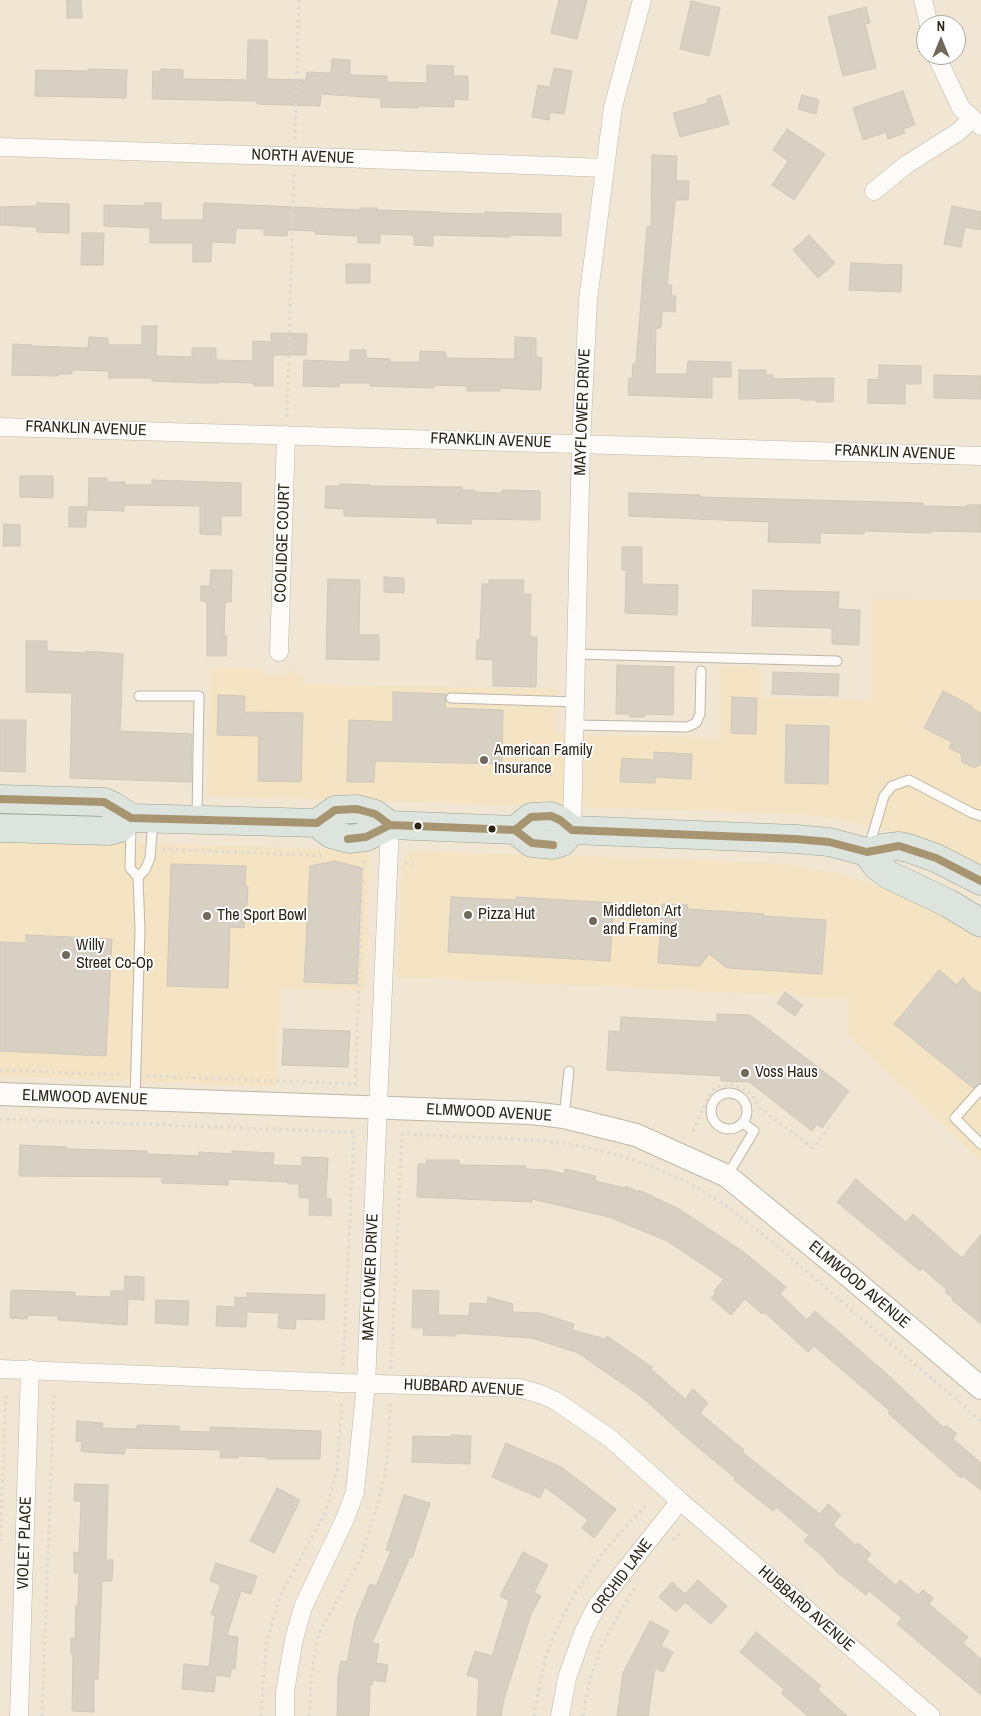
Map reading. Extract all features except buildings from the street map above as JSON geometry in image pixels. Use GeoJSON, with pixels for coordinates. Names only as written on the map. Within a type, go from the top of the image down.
{"type":"FeatureCollection","features":[{"type":"Feature","properties":{"kind":"main road"},"geometry":{"type":"LineString","coordinates":[[0,799],[104,802],[142,818],[317,823],[331,834],[349,839],[366,837],[390,825],[515,830],[532,843],[550,845],[562,842],[572,830],[783,838],[821,841],[867,852],[891,846],[908,848],[942,861],[981,881]]}},
{"type":"Feature","properties":{"kind":"main road"},"geometry":{"type":"LineString","coordinates":[[0,828],[109,831],[142,818]]}},
{"type":"Feature","properties":{"kind":"main road"},"geometry":{"type":"LineString","coordinates":[[867,852],[877,866],[889,875],[948,903],[981,922]]}},
{"type":"Feature","properties":{"kind":"street","name":"MAYFLOWER DRIVE"},"geometry":{"type":"LineString","coordinates":[[572,830],[581,443],[588,300],[613,107],[642,0]]}},
{"type":"Feature","properties":{"kind":"street"},"geometry":{"type":"LineString","coordinates":[[923,0],[927,15]]}},
{"type":"Feature","properties":{"kind":"street"},"geometry":{"type":"LineString","coordinates":[[874,191],[906,165],[958,132],[977,123],[961,108],[941,65]]}},
{"type":"Feature","properties":{"kind":"street","name":"NORTH AVENUE"},"geometry":{"type":"LineString","coordinates":[[0,147],[605,168]]}},
{"type":"Feature","properties":{"kind":"street","name":"FRANKLIN AVENUE"},"geometry":{"type":"LineString","coordinates":[[0,427],[981,456]]}},
{"type":"Feature","properties":{"kind":"street","name":"COOLIDGE COURT"},"geometry":{"type":"LineString","coordinates":[[279,652],[286,435]]}},
{"type":"Feature","properties":{"kind":"street","name":"MAYFLOWER DRIVE"},"geometry":{"type":"LineString","coordinates":[[285,1716],[292,1648],[303,1607],[345,1519],[355,1492],[366,1384],[390,825]]}},
{"type":"Feature","properties":{"kind":"street","name":"ELMWOOD AVENUE"},"geometry":{"type":"LineString","coordinates":[[0,1094],[531,1113],[564,1117],[636,1135],[727,1176],[981,1388]]}},
{"type":"Feature","properties":{"kind":"street","name":"HUBBARD AVENUE"},"geometry":{"type":"LineString","coordinates":[[0,1368],[366,1384],[519,1388],[540,1394],[556,1401],[611,1439],[680,1501],[931,1716]]}},
{"type":"Feature","properties":{"kind":"street","name":"VIOLET PLACE"},"geometry":{"type":"LineString","coordinates":[[19,1716],[30,1369]]}},
{"type":"Feature","properties":{"kind":"street","name":"ORCHID LANE"},"geometry":{"type":"LineString","coordinates":[[560,1716],[569,1670],[593,1613],[680,1501]]}},
{"type":"Feature","properties":{"kind":"lane"},"geometry":{"type":"LineString","coordinates":[[576,654],[837,661]]}},
{"type":"Feature","properties":{"kind":"lane"},"geometry":{"type":"LineString","coordinates":[[575,725],[687,726],[696,723],[700,714],[701,670]]}},
{"type":"Feature","properties":{"kind":"lane"},"geometry":{"type":"LineString","coordinates":[[138,696],[199,696],[197,820]]}},
{"type":"Feature","properties":{"kind":"lane"},"geometry":{"type":"LineString","coordinates":[[451,698],[576,702]]}},
{"type":"Feature","properties":{"kind":"lane"},"geometry":{"type":"LineString","coordinates":[[867,852],[884,796],[892,786],[909,780],[981,816]]}},
{"type":"Feature","properties":{"kind":"lane"},"geometry":{"type":"LineString","coordinates":[[136,1100],[140,929],[138,877],[148,864],[151,849],[142,818]]}},
{"type":"Feature","properties":{"kind":"lane"},"geometry":{"type":"LineString","coordinates":[[138,877],[131,871],[129,865],[142,818]]}},
{"type":"Feature","properties":{"kind":"lane"},"geometry":{"type":"LineString","coordinates":[[564,1117],[569,1071]]}},
{"type":"Feature","properties":{"kind":"lane"},"geometry":{"type":"LineString","coordinates":[[981,1089],[955,1118],[981,1144]]}},
{"type":"Feature","properties":{"kind":"lane"},"geometry":{"type":"LineString","coordinates":[[735,1094],[745,1103],[747,1110],[743,1123],[731,1129],[718,1125],[713,1120],[712,1106],[721,1095],[735,1094]]}},
{"type":"Feature","properties":{"kind":"lane"},"geometry":{"type":"LineString","coordinates":[[727,1176],[754,1131],[743,1123]]}},
{"type":"Feature","properties":{"kind":"path"},"geometry":{"type":"LineString","coordinates":[[287,417],[299,0]]}},
{"type":"Feature","properties":{"kind":"path"},"geometry":{"type":"LineString","coordinates":[[151,849],[330,856]]}},
{"type":"Feature","properties":{"kind":"path"},"geometry":{"type":"LineString","coordinates":[[0,1070],[355,1084],[364,858],[356,857]]}},
{"type":"Feature","properties":{"kind":"path"},"geometry":{"type":"LineString","coordinates":[[693,1131],[710,1093],[716,1087],[731,1084],[746,1090],[753,1096],[758,1107],[813,1148],[829,1127],[827,1125]]}},
{"type":"Feature","properties":{"kind":"path"},"geometry":{"type":"LineString","coordinates":[[0,1119],[354,1132],[343,1357]]}},
{"type":"Feature","properties":{"kind":"path"},"geometry":{"type":"LineString","coordinates":[[391,1360],[402,1134],[537,1140],[587,1148],[638,1161],[688,1182],[728,1207],[771,1241],[981,1421]]}},
{"type":"Feature","properties":{"kind":"path"},"geometry":{"type":"LineString","coordinates":[[0,1541],[6,1393]]}},
{"type":"Feature","properties":{"kind":"path"},"geometry":{"type":"LineString","coordinates":[[42,1716],[54,1395]]}},
{"type":"Feature","properties":{"kind":"path"},"geometry":{"type":"LineString","coordinates":[[261,1716],[264,1666],[272,1620],[280,1596],[325,1513],[336,1470],[341,1406]]}},
{"type":"Feature","properties":{"kind":"path"},"geometry":{"type":"LineString","coordinates":[[309,1716],[312,1671],[318,1637],[359,1562],[380,1496],[389,1442],[390,1408]]}},
{"type":"Feature","properties":{"kind":"path"},"geometry":{"type":"LineString","coordinates":[[669,1545],[680,1533]]}},
{"type":"Feature","properties":{"kind":"path"},"geometry":{"type":"LineString","coordinates":[[583,1716],[589,1684],[602,1645],[620,1612],[640,1582]]}},
{"type":"Feature","properties":{"kind":"shaded area"},"geometry":{"type":"Polygon","coordinates":[[[873,599],[981,600],[981,869],[889,831],[857,823],[801,814],[207,796],[210,668],[259,668],[267,674],[276,676],[284,675],[293,670],[304,676],[304,684],[558,689],[556,734],[719,738],[721,666],[762,668],[762,698],[872,700],[873,599]]]}},
{"type":"Feature","properties":{"kind":"shaded area"},"geometry":{"type":"Polygon","coordinates":[[[0,838],[363,850],[369,855],[370,860],[365,991],[281,988],[276,1087],[0,1076],[0,838]]]}},
{"type":"Feature","properties":{"kind":"shaded area"},"geometry":{"type":"Polygon","coordinates":[[[412,851],[785,864],[838,873],[901,893],[981,933],[981,1161],[848,1035],[849,999],[795,996],[784,988],[778,995],[397,977],[402,861],[405,855],[412,851]]]}},
{"type":"Feature","properties":{"kind":"transit line"},"geometry":{"type":"LineString","coordinates":[[0,799],[104,802],[131,818],[317,823],[335,810],[357,809],[375,814],[390,825]]}},
{"type":"Feature","properties":{"kind":"transit line"},"geometry":{"type":"LineString","coordinates":[[515,830],[531,817],[551,816],[560,820],[572,830],[796,839],[829,842],[867,852],[899,846],[936,858],[981,881]]}},
{"type":"Feature","properties":{"kind":"transit line"},"geometry":{"type":"LineString","coordinates":[[348,839],[366,837],[390,825],[515,830],[532,843],[553,845]]}},
{"type":"Feature","properties":{"kind":"place","name":"American Family Insurance"},"geometry":{"type":"Point","coordinates":[484,760]}},
{"type":"Feature","properties":{"kind":"place","name":"Pizza Hut"},"geometry":{"type":"Point","coordinates":[468,915]}},
{"type":"Feature","properties":{"kind":"place","name":"The Sport Bowl"},"geometry":{"type":"Point","coordinates":[207,916]}},
{"type":"Feature","properties":{"kind":"place","name":"Middleton Art and Framing"},"geometry":{"type":"Point","coordinates":[593,921]}},
{"type":"Feature","properties":{"kind":"place","name":"Willy Street Co-Op"},"geometry":{"type":"Point","coordinates":[66,955]}},
{"type":"Feature","properties":{"kind":"place","name":"Voss Haus"},"geometry":{"type":"Point","coordinates":[745,1073]}}]}
